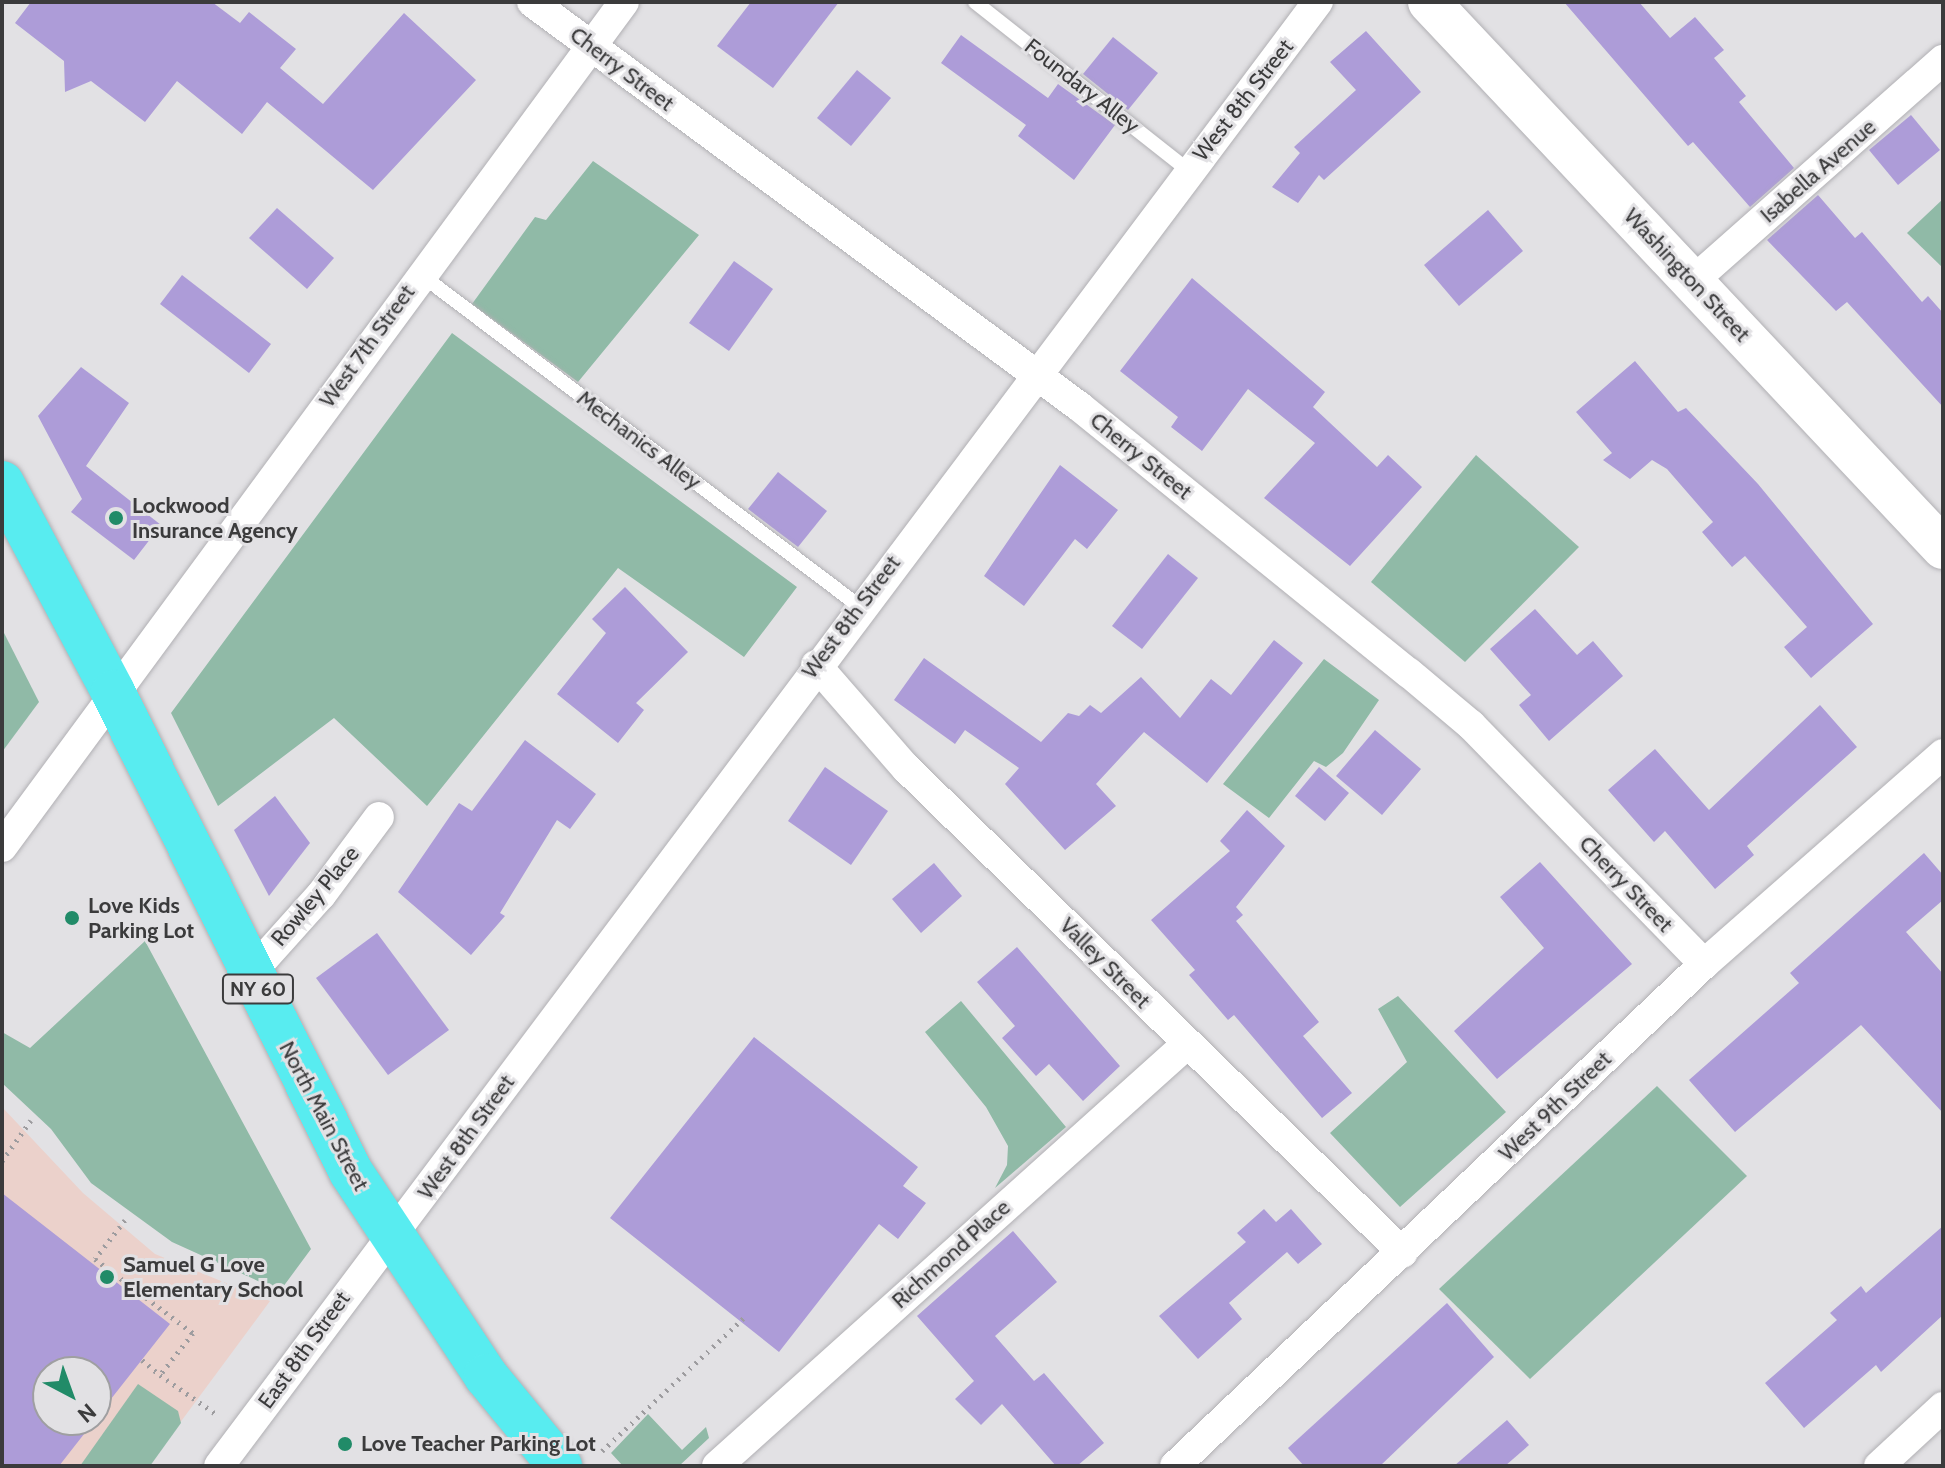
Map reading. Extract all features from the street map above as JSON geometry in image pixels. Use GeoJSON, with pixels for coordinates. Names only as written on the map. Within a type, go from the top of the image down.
{"type":"FeatureCollection","features":[{"type":"Feature","properties":{"kind":"highway","name":"North Main Street"},"geometry":{"type":"LineString","coordinates":[[2,483],[113,692],[250,974],[351,1172],[486,1376],[560,1466]]}},
{"type":"Feature","properties":{"kind":"main road","name":"Washington Street"},"geometry":{"type":"LineString","coordinates":[[1429,2],[1943,548]]}},
{"type":"Feature","properties":{"kind":"street","name":"Cherry Street"},"geometry":{"type":"LineString","coordinates":[[532,2],[1034,374],[1471,725],[1704,964]]}},
{"type":"Feature","properties":{"kind":"street","name":"West 7th Street"},"geometry":{"type":"LineString","coordinates":[[2,847],[419,274],[624,2]]}},
{"type":"Feature","properties":{"kind":"street","name":"West 8th Street"},"geometry":{"type":"LineString","coordinates":[[392,1237],[859,606],[1318,2]]}},
{"type":"Feature","properties":{"kind":"street","name":"Isabella Avenue"},"geometry":{"type":"LineString","coordinates":[[1693,281],[1943,60]]}},
{"type":"Feature","properties":{"kind":"street","name":"Valley Street"},"geometry":{"type":"LineString","coordinates":[[816,665],[906,768],[1403,1253]]}},
{"type":"Feature","properties":{"kind":"street","name":"West 9th Street"},"geometry":{"type":"LineString","coordinates":[[1175,1466],[1403,1253],[1704,964],[1943,754]]}},
{"type":"Feature","properties":{"kind":"street","name":"Rowley Place"},"geometry":{"type":"LineString","coordinates":[[250,974],[321,895],[379,817]]}},
{"type":"Feature","properties":{"kind":"street","name":"Richmond Place"},"geometry":{"type":"LineString","coordinates":[[717,1466],[1187,1044]]}},
{"type":"Feature","properties":{"kind":"street","name":"East 8th Street"},"geometry":{"type":"LineString","coordinates":[[219,1466],[392,1237]]}},
{"type":"Feature","properties":{"kind":"street"},"geometry":{"type":"LineString","coordinates":[[1879,1466],[1943,1407]]}},
{"type":"Feature","properties":{"kind":"lane","name":"Foundary Alley"},"geometry":{"type":"LineString","coordinates":[[975,2],[1188,170]]}},
{"type":"Feature","properties":{"kind":"lane","name":"Mechanics Alley"},"geometry":{"type":"LineString","coordinates":[[419,274],[859,606]]}},
{"type":"Feature","properties":{"kind":"path"},"geometry":{"type":"LineString","coordinates":[[2,1161],[31,1120]]}},
{"type":"Feature","properties":{"kind":"path"},"geometry":{"type":"LineString","coordinates":[[125,1220],[95,1259],[193,1333],[160,1375]]}},
{"type":"Feature","properties":{"kind":"path"},"geometry":{"type":"LineString","coordinates":[[602,1451],[747,1315]]}},
{"type":"Feature","properties":{"kind":"path"},"geometry":{"type":"LineString","coordinates":[[142,1360],[243,1433]]}},
{"type":"Feature","properties":{"kind":"shaded area","name":"Samuel G Love Elementary School"},"geometry":{"type":"Polygon","coordinates":[[[2,1107],[83,1193],[155,1254],[270,1301],[148,1466],[2,1466],[2,1107]]]}},
{"type":"Feature","properties":{"kind":"green space"},"geometry":{"type":"Polygon","coordinates":[[[593,161],[699,235],[578,382],[472,304],[535,217],[546,220],[593,161]]]}},
{"type":"Feature","properties":{"kind":"green space"},"geometry":{"type":"Polygon","coordinates":[[[1943,199],[1943,268],[1907,233],[1943,199]]]}},
{"type":"Feature","properties":{"kind":"green space"},"geometry":{"type":"Polygon","coordinates":[[[452,333],[797,587],[744,657],[618,568],[427,806],[334,718],[218,806],[171,713],[452,333]]]}},
{"type":"Feature","properties":{"kind":"green space"},"geometry":{"type":"Polygon","coordinates":[[[1476,455],[1579,547],[1465,662],[1371,582],[1476,455]]]}},
{"type":"Feature","properties":{"kind":"green space"},"geometry":{"type":"Polygon","coordinates":[[[2,629],[39,702],[2,752],[2,629]]]}},
{"type":"Feature","properties":{"kind":"green space"},"geometry":{"type":"Polygon","coordinates":[[[1324,659],[1379,700],[1343,753],[1326,767],[1314,761],[1269,818],[1223,784],[1324,659]]]}},
{"type":"Feature","properties":{"kind":"green space"},"geometry":{"type":"Polygon","coordinates":[[[145,941],[311,1249],[280,1291],[172,1242],[91,1183],[51,1129],[2,1083],[2,1032],[30,1048],[145,941]]]}},
{"type":"Feature","properties":{"kind":"green space"},"geometry":{"type":"Polygon","coordinates":[[[1398,996],[1506,1112],[1400,1207],[1330,1133],[1407,1062],[1378,1009],[1398,996]]]}},
{"type":"Feature","properties":{"kind":"green space"},"geometry":{"type":"Polygon","coordinates":[[[961,1001],[1066,1127],[995,1188],[1007,1165],[1008,1146],[986,1107],[925,1032],[961,1001]]]}},
{"type":"Feature","properties":{"kind":"green space"},"geometry":{"type":"Polygon","coordinates":[[[1657,1086],[1747,1176],[1530,1379],[1439,1289],[1657,1086]]]}},
{"type":"Feature","properties":{"kind":"green space"},"geometry":{"type":"Polygon","coordinates":[[[138,1384],[178,1411],[181,1423],[150,1466],[80,1466],[101,1436],[112,1436],[112,1421],[138,1384]]]}},
{"type":"Feature","properties":{"kind":"green space"},"geometry":{"type":"Polygon","coordinates":[[[648,1414],[682,1450],[706,1427],[709,1438],[679,1466],[623,1466],[611,1453],[648,1414]]]}},
{"type":"Feature","properties":{"kind":"building"},"geometry":{"type":"Polygon","coordinates":[[[31,2],[212,2],[240,23],[249,12],[296,49],[280,68],[323,104],[404,13],[476,80],[373,190],[267,102],[242,134],[177,81],[145,122],[91,81],[65,92],[64,61],[15,23],[31,2]]]}},
{"type":"Feature","properties":{"kind":"building"},"geometry":{"type":"Polygon","coordinates":[[[751,2],[839,2],[773,88],[717,46],[751,2]]]}},
{"type":"Feature","properties":{"kind":"building"},"geometry":{"type":"Polygon","coordinates":[[[1564,2],[1639,2],[1670,38],[1695,17],[1724,50],[1714,58],[1746,96],[1739,102],[1794,168],[1750,207],[1693,142],[1688,146],[1564,2]]]}},
{"type":"Feature","properties":{"kind":"building"},"geometry":{"type":"Polygon","coordinates":[[[1366,31],[1421,92],[1324,180],[1319,175],[1298,203],[1272,187],[1300,153],[1294,147],[1356,90],[1330,62],[1366,31]]]}},
{"type":"Feature","properties":{"kind":"building"},"geometry":{"type":"Polygon","coordinates":[[[961,35],[1048,98],[1058,84],[1115,125],[1074,180],[1018,136],[1026,125],[941,63],[961,35]]]}},
{"type":"Feature","properties":{"kind":"building"},"geometry":{"type":"Polygon","coordinates":[[[1113,37],[1158,73],[1128,110],[1083,74],[1113,37]]]}},
{"type":"Feature","properties":{"kind":"building"},"geometry":{"type":"Polygon","coordinates":[[[857,70],[891,98],[851,146],[817,118],[857,70]]]}},
{"type":"Feature","properties":{"kind":"building"},"geometry":{"type":"Polygon","coordinates":[[[1911,115],[1940,150],[1898,185],[1869,150],[1911,115]]]}},
{"type":"Feature","properties":{"kind":"building"},"geometry":{"type":"Polygon","coordinates":[[[1818,195],[1855,238],[1862,232],[1922,302],[1928,296],[1943,313],[1943,407],[1847,302],[1836,311],[1767,240],[1818,195]]]}},
{"type":"Feature","properties":{"kind":"building"},"geometry":{"type":"Polygon","coordinates":[[[277,208],[334,258],[307,289],[249,238],[277,208]]]}},
{"type":"Feature","properties":{"kind":"building"},"geometry":{"type":"Polygon","coordinates":[[[1488,210],[1523,251],[1459,306],[1424,265],[1488,210]]]}},
{"type":"Feature","properties":{"kind":"building"},"geometry":{"type":"Polygon","coordinates":[[[734,261],[773,289],[729,351],[689,323],[734,261]]]}},
{"type":"Feature","properties":{"kind":"building"},"geometry":{"type":"Polygon","coordinates":[[[182,275],[271,344],[249,373],[160,304],[182,275]]]}},
{"type":"Feature","properties":{"kind":"building"},"geometry":{"type":"Polygon","coordinates":[[[1192,278],[1325,392],[1313,407],[1377,467],[1388,455],[1422,487],[1350,566],[1264,498],[1315,443],[1248,389],[1202,451],[1171,427],[1178,417],[1120,371],[1192,278]]]}},
{"type":"Feature","properties":{"kind":"building"},"geometry":{"type":"Polygon","coordinates":[[[1635,361],[1678,412],[1686,408],[1758,484],[1873,624],[1811,678],[1784,647],[1807,627],[1745,556],[1732,567],[1702,532],[1713,522],[1667,469],[1652,460],[1630,479],[1603,460],[1612,453],[1576,412],[1635,361]]]}},
{"type":"Feature","properties":{"kind":"building"},"geometry":{"type":"Polygon","coordinates":[[[81,367],[129,403],[86,466],[161,525],[134,560],[71,512],[82,499],[38,416],[81,367]]]}},
{"type":"Feature","properties":{"kind":"building"},"geometry":{"type":"Polygon","coordinates":[[[1060,465],[1118,510],[1087,549],[1075,539],[1024,606],[984,576],[1060,465]]]}},
{"type":"Feature","properties":{"kind":"building"},"geometry":{"type":"Polygon","coordinates":[[[778,472],[827,511],[798,547],[748,509],[778,472]]]}},
{"type":"Feature","properties":{"kind":"building"},"geometry":{"type":"Polygon","coordinates":[[[1168,554],[1198,578],[1142,649],[1112,626],[1168,554]]]}},
{"type":"Feature","properties":{"kind":"building"},"geometry":{"type":"Polygon","coordinates":[[[625,587],[688,652],[636,703],[644,710],[618,743],[557,694],[606,633],[592,619],[625,587]]]}},
{"type":"Feature","properties":{"kind":"building"},"geometry":{"type":"Polygon","coordinates":[[[1535,609],[1577,655],[1593,641],[1623,676],[1549,741],[1519,705],[1531,695],[1490,649],[1535,609]]]}},
{"type":"Feature","properties":{"kind":"building"},"geometry":{"type":"Polygon","coordinates":[[[1274,640],[1303,663],[1207,783],[1144,732],[1096,784],[1116,806],[1065,850],[1005,784],[1019,768],[965,730],[955,744],[894,700],[924,658],[1041,742],[1068,713],[1079,716],[1090,705],[1101,713],[1141,677],[1180,718],[1211,679],[1231,695],[1274,640]]]}},
{"type":"Feature","properties":{"kind":"building"},"geometry":{"type":"Polygon","coordinates":[[[1820,705],[1857,747],[1747,846],[1754,855],[1715,889],[1665,831],[1654,842],[1608,790],[1655,749],[1709,810],[1820,705]]]}},
{"type":"Feature","properties":{"kind":"building"},"geometry":{"type":"Polygon","coordinates":[[[1375,730],[1421,769],[1382,815],[1336,776],[1375,730]]]}},
{"type":"Feature","properties":{"kind":"building"},"geometry":{"type":"Polygon","coordinates":[[[525,740],[596,794],[570,829],[557,820],[500,913],[505,916],[471,955],[398,892],[459,803],[472,811],[525,740]]]}},
{"type":"Feature","properties":{"kind":"building"},"geometry":{"type":"Polygon","coordinates":[[[825,767],[888,811],[851,865],[788,821],[825,767]]]}},
{"type":"Feature","properties":{"kind":"building"},"geometry":{"type":"Polygon","coordinates":[[[1319,767],[1349,793],[1325,821],[1295,796],[1319,767]]]}},
{"type":"Feature","properties":{"kind":"building"},"geometry":{"type":"Polygon","coordinates":[[[275,796],[310,843],[269,896],[234,830],[275,796]]]}},
{"type":"Feature","properties":{"kind":"building"},"geometry":{"type":"Polygon","coordinates":[[[1247,810],[1285,846],[1236,907],[1243,915],[1236,921],[1319,1022],[1303,1036],[1352,1093],[1322,1118],[1234,1015],[1228,1020],[1189,975],[1195,970],[1151,920],[1230,851],[1220,841],[1247,810]]]}},
{"type":"Feature","properties":{"kind":"building"},"geometry":{"type":"Polygon","coordinates":[[[1924,853],[1943,875],[1943,900],[1906,932],[1943,974],[1943,1113],[1861,1025],[1735,1132],[1689,1080],[1799,983],[1790,973],[1924,853]]]}},
{"type":"Feature","properties":{"kind":"building"},"geometry":{"type":"Polygon","coordinates":[[[1540,862],[1632,964],[1497,1079],[1454,1031],[1544,948],[1500,897],[1540,862]]]}},
{"type":"Feature","properties":{"kind":"building"},"geometry":{"type":"Polygon","coordinates":[[[934,863],[962,896],[921,933],[892,899],[934,863]]]}},
{"type":"Feature","properties":{"kind":"building"},"geometry":{"type":"Polygon","coordinates":[[[377,933],[449,1030],[388,1075],[316,978],[377,933]]]}},
{"type":"Feature","properties":{"kind":"building"},"geometry":{"type":"Polygon","coordinates":[[[1017,947],[1120,1066],[1083,1101],[1049,1064],[1036,1076],[1002,1038],[1015,1026],[977,982],[1017,947]]]}},
{"type":"Feature","properties":{"kind":"building"},"geometry":{"type":"Polygon","coordinates":[[[754,1037],[918,1167],[903,1186],[926,1203],[898,1239],[879,1224],[779,1352],[610,1218],[754,1037]]]}},
{"type":"Feature","properties":{"kind":"building"},"geometry":{"type":"Polygon","coordinates":[[[2,1193],[170,1324],[112,1398],[112,1356],[32,1356],[32,1436],[82,1436],[59,1466],[2,1466],[2,1193]]]}},
{"type":"Feature","properties":{"kind":"building"},"geometry":{"type":"Polygon","coordinates":[[[1264,1209],[1276,1222],[1291,1209],[1322,1244],[1298,1264],[1287,1252],[1229,1303],[1242,1319],[1198,1359],[1159,1316],[1246,1242],[1237,1233],[1264,1209]]]}},
{"type":"Feature","properties":{"kind":"building"},"geometry":{"type":"Polygon","coordinates":[[[1943,1226],[1943,1315],[1881,1372],[1876,1365],[1804,1428],[1765,1383],[1837,1320],[1830,1313],[1861,1286],[1866,1293],[1943,1226]]]}},
{"type":"Feature","properties":{"kind":"building"},"geometry":{"type":"Polygon","coordinates":[[[1013,1231],[1057,1282],[995,1336],[1034,1381],[1044,1373],[1104,1443],[1077,1466],[1056,1466],[1002,1404],[981,1425],[955,1399],[974,1381],[917,1316],[1013,1231]]]}},
{"type":"Feature","properties":{"kind":"building"},"geometry":{"type":"Polygon","coordinates":[[[1447,1303],[1494,1357],[1380,1466],[1304,1466],[1288,1448],[1447,1303]]]}},
{"type":"Feature","properties":{"kind":"building"},"geometry":{"type":"Polygon","coordinates":[[[1507,1420],[1529,1445],[1505,1466],[1454,1466],[1507,1420]]]}},
{"type":"Feature","properties":{"kind":"place","name":"Lockwood Insurance Agency"},"geometry":{"type":"Point","coordinates":[116,518]}},
{"type":"Feature","properties":{"kind":"place","name":"Love Kids Parking Lot"},"geometry":{"type":"Point","coordinates":[72,918]}},
{"type":"Feature","properties":{"kind":"place","name":"Samuel G Love Elementary School"},"geometry":{"type":"Point","coordinates":[107,1277]}},
{"type":"Feature","properties":{"kind":"place","name":"Love Teacher Parking Lot"},"geometry":{"type":"Point","coordinates":[345,1444]}}]}
